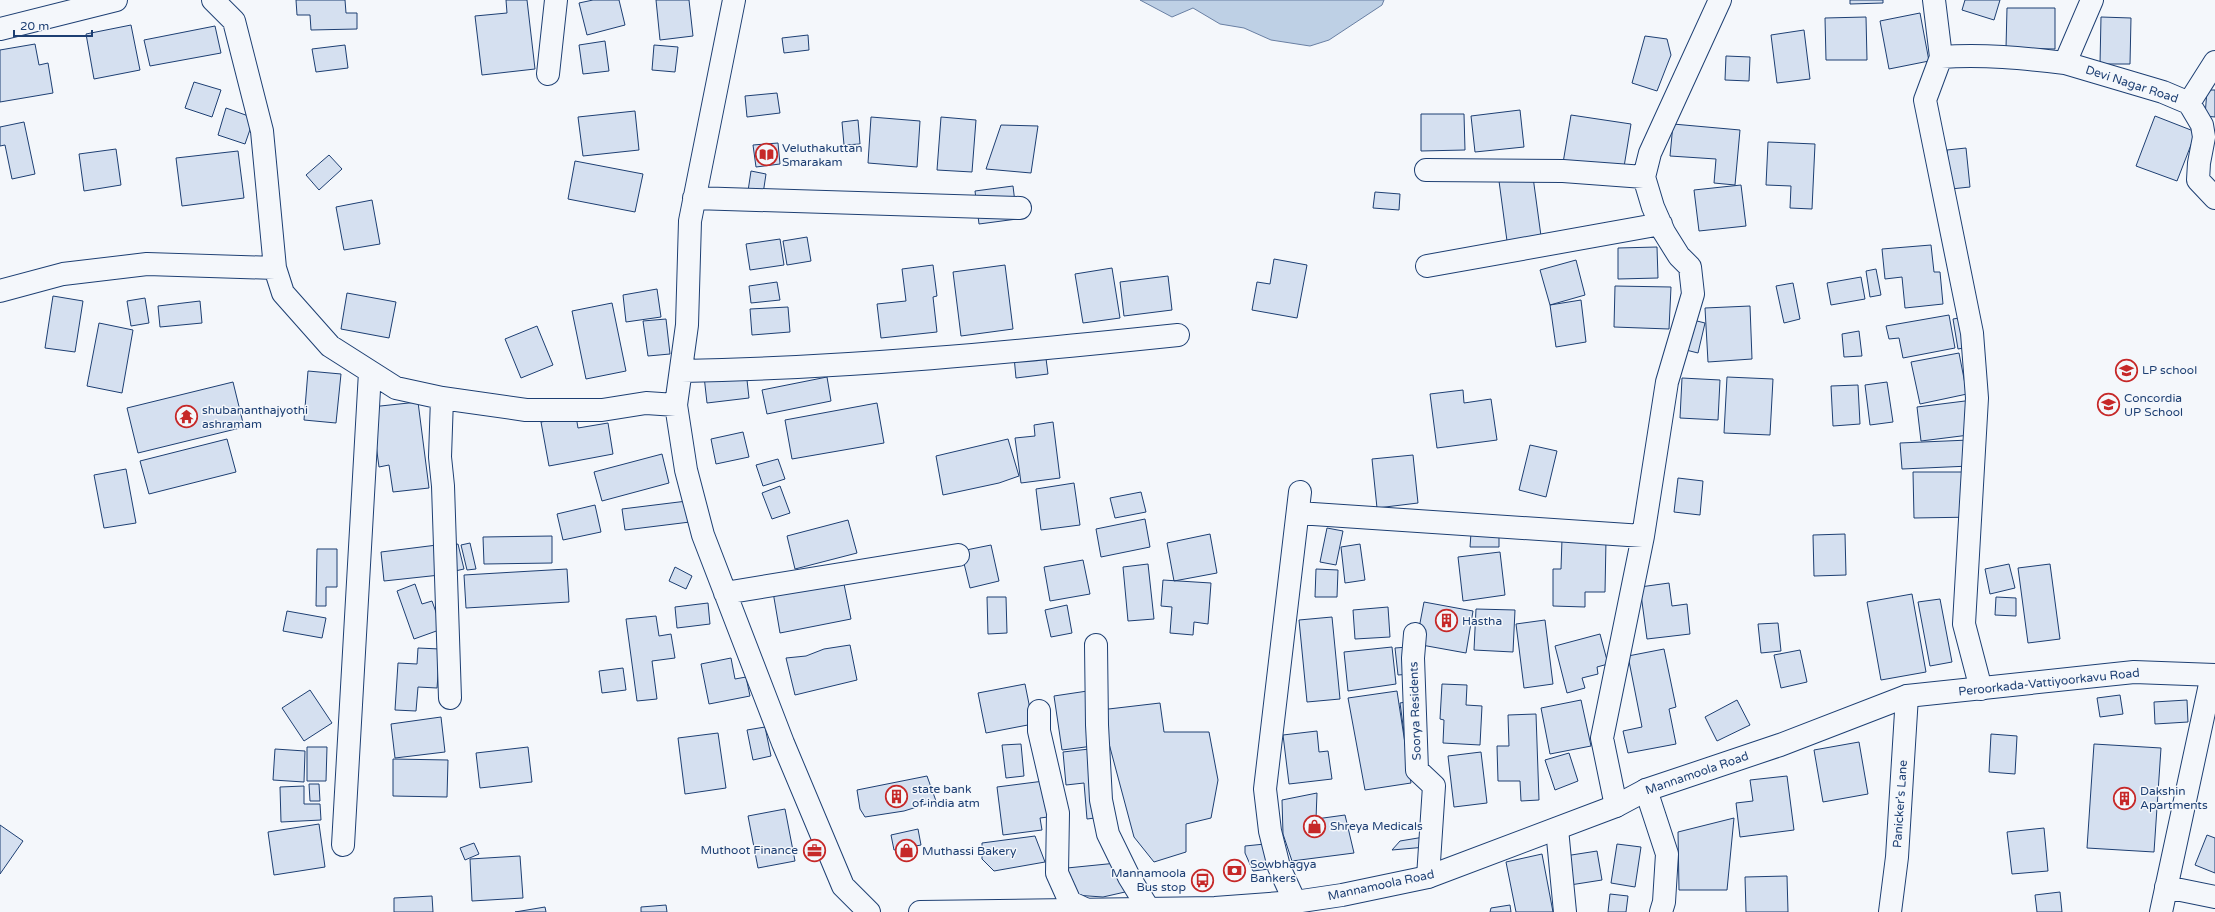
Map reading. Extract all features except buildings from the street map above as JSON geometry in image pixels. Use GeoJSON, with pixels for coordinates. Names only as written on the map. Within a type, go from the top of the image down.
{"type":"FeatureCollection","features":[{"type":"Feature","properties":{"kind":"street"},"geometry":{"type":"LineString","coordinates":[[0,29],[116,0]]}},
{"type":"Feature","properties":{"kind":"street"},"geometry":{"type":"LineString","coordinates":[[213,0],[234,21],[262,131],[275,268],[283,293],[330,346],[396,388],[442,398],[526,410],[602,410],[646,403],[676,406]]}},
{"type":"Feature","properties":{"kind":"street"},"geometry":{"type":"LineString","coordinates":[[548,74],[556,0]]}},
{"type":"Feature","properties":{"kind":"street"},"geometry":{"type":"LineString","coordinates":[[734,0],[690,220],[688,325],[676,406],[693,503],[725,593],[783,742],[843,886],[869,912]]}},
{"type":"Feature","properties":{"kind":"street"},"geometry":{"type":"LineString","coordinates":[[1616,806],[1602,738],[1643,536],[1667,382],[1693,294],[1690,267],[1679,256],[1661,224],[1644,177],[1650,153],[1720,0]]}},
{"type":"Feature","properties":{"kind":"street"},"geometry":{"type":"LineString","coordinates":[[1934,0],[1941,57],[1925,100],[1972,333],[1977,398],[1964,624],[1981,689]]}},
{"type":"Feature","properties":{"kind":"street"},"geometry":{"type":"LineString","coordinates":[[2065,63],[2092,0]]}},
{"type":"Feature","properties":{"kind":"street","name":"Devi Nagar Road"},"geometry":{"type":"LineString","coordinates":[[1941,57],[1970,55],[2007,56],[2065,63],[2163,92],[2189,103],[2202,125],[2204,137],[2199,163],[2198,180],[2215,198]]}},
{"type":"Feature","properties":{"kind":"street"},"geometry":{"type":"LineString","coordinates":[[2189,103],[2215,62]]}},
{"type":"Feature","properties":{"kind":"street"},"geometry":{"type":"LineString","coordinates":[[1426,170],[1563,172],[1644,177]]}},
{"type":"Feature","properties":{"kind":"street"},"geometry":{"type":"LineString","coordinates":[[694,198],[1020,208]]}},
{"type":"Feature","properties":{"kind":"street"},"geometry":{"type":"LineString","coordinates":[[1427,266],[1661,224]]}},
{"type":"Feature","properties":{"kind":"street"},"geometry":{"type":"LineString","coordinates":[[0,291],[63,274],[147,264],[275,268]]}},
{"type":"Feature","properties":{"kind":"street"},"geometry":{"type":"LineString","coordinates":[[682,371],[779,369],[1075,345],[1178,335]]}},
{"type":"Feature","properties":{"kind":"street"},"geometry":{"type":"LineString","coordinates":[[343,845],[370,372]]}},
{"type":"Feature","properties":{"kind":"street"},"geometry":{"type":"LineString","coordinates":[[442,398],[440,457],[443,486],[450,698]]}},
{"type":"Feature","properties":{"kind":"street"},"geometry":{"type":"LineString","coordinates":[[1295,902],[1279,867],[1270,831],[1265,789],[1299,502],[1643,536]]}},
{"type":"Feature","properties":{"kind":"street"},"geometry":{"type":"LineString","coordinates":[[725,593],[958,556]]}},
{"type":"Feature","properties":{"kind":"street","name":"Soorya Residents"},"geometry":{"type":"LineString","coordinates":[[1415,634],[1414,658],[1417,770],[1434,786],[1428,877]]}},
{"type":"Feature","properties":{"kind":"street"},"geometry":{"type":"LineString","coordinates":[[1096,645],[1097,725],[1101,800],[1108,834],[1129,877],[1148,908]]}},
{"type":"Feature","properties":{"kind":"street","name":"Peroorkada-Vattiyoorkavu Road"},"geometry":{"type":"LineString","coordinates":[[1907,696],[2134,672],[2213,675]]}},
{"type":"Feature","properties":{"kind":"street"},"geometry":{"type":"LineString","coordinates":[[2161,912],[2213,675]]}},
{"type":"Feature","properties":{"kind":"street","name":"Mannamoola Road"},"geometry":{"type":"LineString","coordinates":[[920,912],[1148,908],[1215,910],[1295,902],[1428,877],[1616,806],[1646,790],[1780,745],[1907,696]]}},
{"type":"Feature","properties":{"kind":"street","name":"Panicker's Lane"},"geometry":{"type":"LineString","coordinates":[[1890,912],[1896,857],[1907,696]]}},
{"type":"Feature","properties":{"kind":"street"},"geometry":{"type":"LineString","coordinates":[[1040,711],[1039,731],[1058,814],[1057,873],[1070,902],[1091,910]]}},
{"type":"Feature","properties":{"kind":"street"},"geometry":{"type":"LineString","coordinates":[[1646,790],[1667,854],[1664,902],[1661,912]]}},
{"type":"Feature","properties":{"kind":"street"},"geometry":{"type":"LineString","coordinates":[[1557,828],[1565,912]]}},
{"type":"Feature","properties":{"kind":"street"},"geometry":{"type":"LineString","coordinates":[[2166,886],[2215,897]]}},
{"type":"Feature","properties":{"kind":"water"},"geometry":{"type":"Polygon","coordinates":[[[1140,0],[1384,0],[1382,5],[1329,40],[1310,46],[1271,40],[1244,28],[1220,24],[1193,8],[1172,17],[1140,0]]]}},
{"type":"Feature","properties":{"kind":"place","name":"Veluthakuttan Smarakam"},"geometry":{"type":"Point","coordinates":[767,155]}},
{"type":"Feature","properties":{"kind":"place","name":"LP school"},"geometry":{"type":"Point","coordinates":[2127,370]}},
{"type":"Feature","properties":{"kind":"place","name":"Concordia UP School"},"geometry":{"type":"Point","coordinates":[2108,405]}},
{"type":"Feature","properties":{"kind":"place","name":"shubananthajyothi ashramam"},"geometry":{"type":"Point","coordinates":[186,417]}},
{"type":"Feature","properties":{"kind":"place","name":"Hastha"},"geometry":{"type":"Point","coordinates":[1446,621]}},
{"type":"Feature","properties":{"kind":"place","name":"state bank of india atm"},"geometry":{"type":"Point","coordinates":[896,796]}},
{"type":"Feature","properties":{"kind":"place","name":"Dakshin Apartments"},"geometry":{"type":"Point","coordinates":[2124,798]}},
{"type":"Feature","properties":{"kind":"place","name":"Shreya Medicals"},"geometry":{"type":"Point","coordinates":[1315,826]}},
{"type":"Feature","properties":{"kind":"place","name":"Muthoot Finance"},"geometry":{"type":"Point","coordinates":[814,850]}},
{"type":"Feature","properties":{"kind":"place","name":"Muthassi Bakery"},"geometry":{"type":"Point","coordinates":[907,851]}},
{"type":"Feature","properties":{"kind":"place","name":"Sowbhagya Bankers"},"geometry":{"type":"Point","coordinates":[1235,871]}},
{"type":"Feature","properties":{"kind":"place","name":"Mannamoola Bus stop"},"geometry":{"type":"Point","coordinates":[1202,880]}}]}
